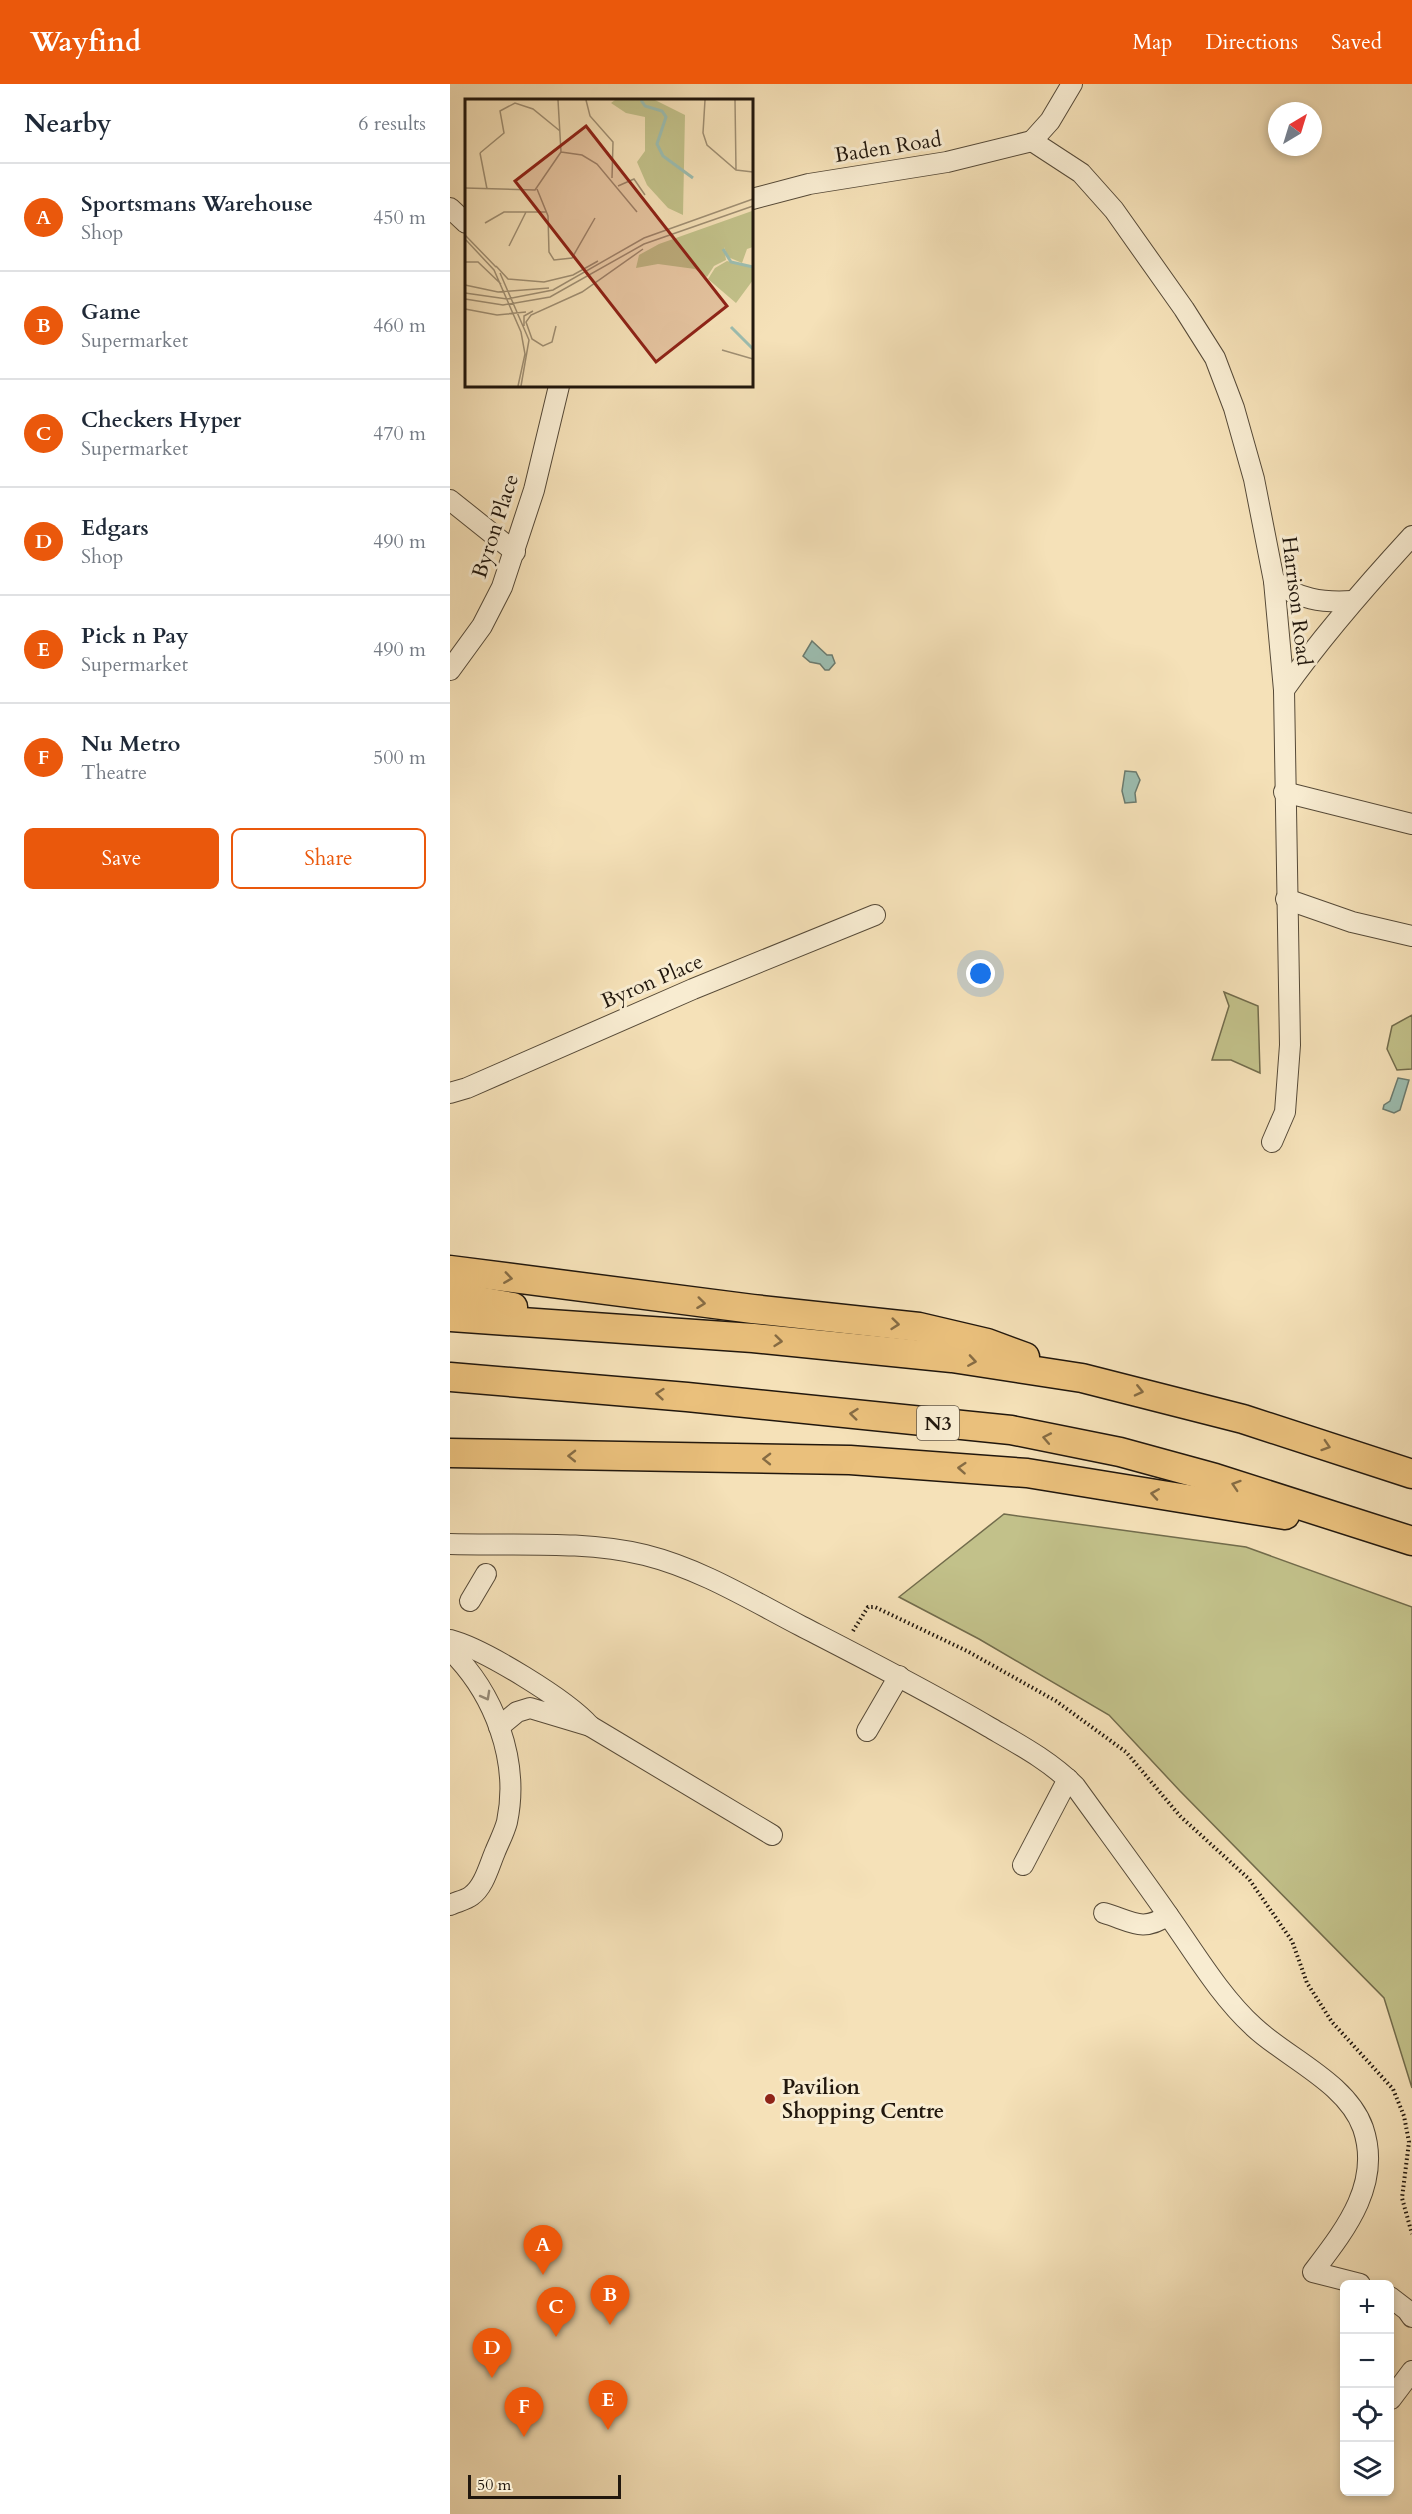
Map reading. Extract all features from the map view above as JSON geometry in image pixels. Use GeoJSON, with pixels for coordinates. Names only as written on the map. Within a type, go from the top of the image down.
{"type":"FeatureCollection","features":[{"type":"Feature","properties":{"kind":"highway"},"geometry":{"type":"LineString","coordinates":[[450,1270],[753,1309],[919,1327],[987,1343],[1082,1378]]}},
{"type":"Feature","properties":{"kind":"highway"},"geometry":{"type":"LineString","coordinates":[[450,1296],[480,1299],[594,1326]]}},
{"type":"Feature","properties":{"kind":"highway"},"geometry":{"type":"LineString","coordinates":[[450,1317],[594,1326],[952,1358],[1082,1378],[1243,1419],[1412,1474]]}},
{"type":"Feature","properties":{"kind":"highway","name":"N3"},"geometry":{"type":"LineString","coordinates":[[450,1377],[687,1397],[1011,1430],[1120,1452],[1412,1541]]}},
{"type":"Feature","properties":{"kind":"highway"},"geometry":{"type":"LineString","coordinates":[[450,1453],[850,1460],[1027,1473],[1379,1530]]}},
{"type":"Feature","properties":{"kind":"street"},"geometry":{"type":"LineString","coordinates":[[1032,141],[1050,121],[1072,84]]}},
{"type":"Feature","properties":{"kind":"street","name":"Baden Road"},"geometry":{"type":"LineString","coordinates":[[753,199],[809,184],[947,162],[1032,141]]}},
{"type":"Feature","properties":{"kind":"street","name":"Harrison Road"},"geometry":{"type":"LineString","coordinates":[[1032,141],[1081,173],[1114,210],[1184,309],[1215,358],[1234,408],[1254,480],[1274,581],[1284,690],[1290,1045],[1285,1112],[1272,1142]]}},
{"type":"Feature","properties":{"kind":"street"},"geometry":{"type":"LineString","coordinates":[[450,208],[465,221]]}},
{"type":"Feature","properties":{"kind":"street","name":"Byron Place"},"geometry":{"type":"LineString","coordinates":[[450,670],[482,626],[502,587],[534,490],[559,387]]}},
{"type":"Feature","properties":{"kind":"street"},"geometry":{"type":"LineString","coordinates":[[450,500],[515,552]]}},
{"type":"Feature","properties":{"kind":"street"},"geometry":{"type":"LineString","coordinates":[[1284,690],[1313,648],[1352,601],[1412,536]]}},
{"type":"Feature","properties":{"kind":"street"},"geometry":{"type":"LineString","coordinates":[[1274,581],[1291,592],[1313,600],[1352,601]]}},
{"type":"Feature","properties":{"kind":"street"},"geometry":{"type":"LineString","coordinates":[[1284,792],[1412,824]]}},
{"type":"Feature","properties":{"kind":"street"},"geometry":{"type":"LineString","coordinates":[[1286,899],[1352,921],[1412,936]]}},
{"type":"Feature","properties":{"kind":"street","name":"Byron Place"},"geometry":{"type":"LineString","coordinates":[[450,1093],[467,1088],[693,989],[874,915]]}},
{"type":"Feature","properties":{"kind":"street"},"geometry":{"type":"LineString","coordinates":[[450,1544],[571,1546],[642,1554],[700,1574],[941,1698],[1056,1768],[1068,1779],[1196,1957],[1254,2028],[1316,2075],[1354,2110],[1363,2129],[1369,2161],[1365,2186],[1345,2229],[1313,2272],[1344,2280]]}},
{"type":"Feature","properties":{"kind":"street"},"geometry":{"type":"LineString","coordinates":[[470,1601],[486,1574]]}},
{"type":"Feature","properties":{"kind":"street"},"geometry":{"type":"LineString","coordinates":[[450,1640],[467,1645],[536,1685],[569,1706],[590,1726],[772,1835]]}},
{"type":"Feature","properties":{"kind":"street"},"geometry":{"type":"LineString","coordinates":[[450,1650],[478,1683],[487,1698],[499,1727],[509,1779],[507,1823],[490,1868],[472,1896],[450,1905]]}},
{"type":"Feature","properties":{"kind":"street"},"geometry":{"type":"LineString","coordinates":[[867,1731],[899,1676]]}},
{"type":"Feature","properties":{"kind":"street"},"geometry":{"type":"LineString","coordinates":[[499,1727],[517,1712],[530,1708],[590,1726]]}},
{"type":"Feature","properties":{"kind":"street"},"geometry":{"type":"LineString","coordinates":[[1023,1865],[1068,1779]]}},
{"type":"Feature","properties":{"kind":"street"},"geometry":{"type":"LineString","coordinates":[[1104,1913],[1145,1926],[1155,1924],[1168,1915]]}},
{"type":"Feature","properties":{"kind":"street"},"geometry":{"type":"LineString","coordinates":[[1394,2301],[1407,2310],[1412,2317]]}},
{"type":"Feature","properties":{"kind":"street"},"geometry":{"type":"LineString","coordinates":[[1394,2394],[1412,2371]]}},
{"type":"Feature","properties":{"kind":"path"},"geometry":{"type":"LineString","coordinates":[[843,1647],[868,1607],[875,1607],[967,1651],[1056,1701],[1125,1752],[1180,1816],[1249,1879],[1292,1941],[1307,1983],[1332,2022],[1393,2090],[1404,2116],[1409,2142],[1402,2198],[1412,2234]]}},
{"type":"Feature","properties":{"kind":"shaded area"},"geometry":{"type":"Polygon","coordinates":[[[812,641],[827,655],[832,655],[835,663],[829,670],[825,670],[820,664],[810,662],[803,656],[812,641]]]}},
{"type":"Feature","properties":{"kind":"shaded area"},"geometry":{"type":"Polygon","coordinates":[[[1125,771],[1136,772],[1140,780],[1135,793],[1136,802],[1125,803],[1122,791],[1125,771]]]}},
{"type":"Feature","properties":{"kind":"shaded area"},"geometry":{"type":"Polygon","coordinates":[[[1224,992],[1258,1006],[1260,1073],[1231,1060],[1212,1060],[1229,1006],[1224,992]]]}},
{"type":"Feature","properties":{"kind":"shaded area"},"geometry":{"type":"Polygon","coordinates":[[[1412,1015],[1412,1069],[1397,1070],[1387,1049],[1392,1026],[1412,1015]]]}},
{"type":"Feature","properties":{"kind":"shaded area"},"geometry":{"type":"Polygon","coordinates":[[[1398,1078],[1409,1080],[1400,1110],[1394,1113],[1383,1109],[1384,1105],[1390,1101],[1398,1078]]]}},
{"type":"Feature","properties":{"kind":"shaded area"},"geometry":{"type":"Polygon","coordinates":[[[1004,1514],[1246,1547],[1412,1607],[1412,2088],[1384,1998],[1180,1791],[1109,1715],[979,1639],[899,1597],[1004,1514]]]}},
{"type":"Feature","properties":{"kind":"place","name":"Pavilion Shopping Centre"},"geometry":{"type":"Point","coordinates":[770,2099]}},
{"type":"Feature","properties":{"kind":"place","name":"Sportsmans Warehouse"},"geometry":{"type":"Point","coordinates":[543,2275]}},
{"type":"Feature","properties":{"kind":"place","name":"Game"},"geometry":{"type":"Point","coordinates":[610,2325]}},
{"type":"Feature","properties":{"kind":"place","name":"Checkers Hyper"},"geometry":{"type":"Point","coordinates":[556,2337]}},
{"type":"Feature","properties":{"kind":"place","name":"Edgars"},"geometry":{"type":"Point","coordinates":[492,2378]}},
{"type":"Feature","properties":{"kind":"place","name":"Pick n Pay"},"geometry":{"type":"Point","coordinates":[608,2430]}},
{"type":"Feature","properties":{"kind":"place","name":"Nu Metro"},"geometry":{"type":"Point","coordinates":[524,2437]}}]}
